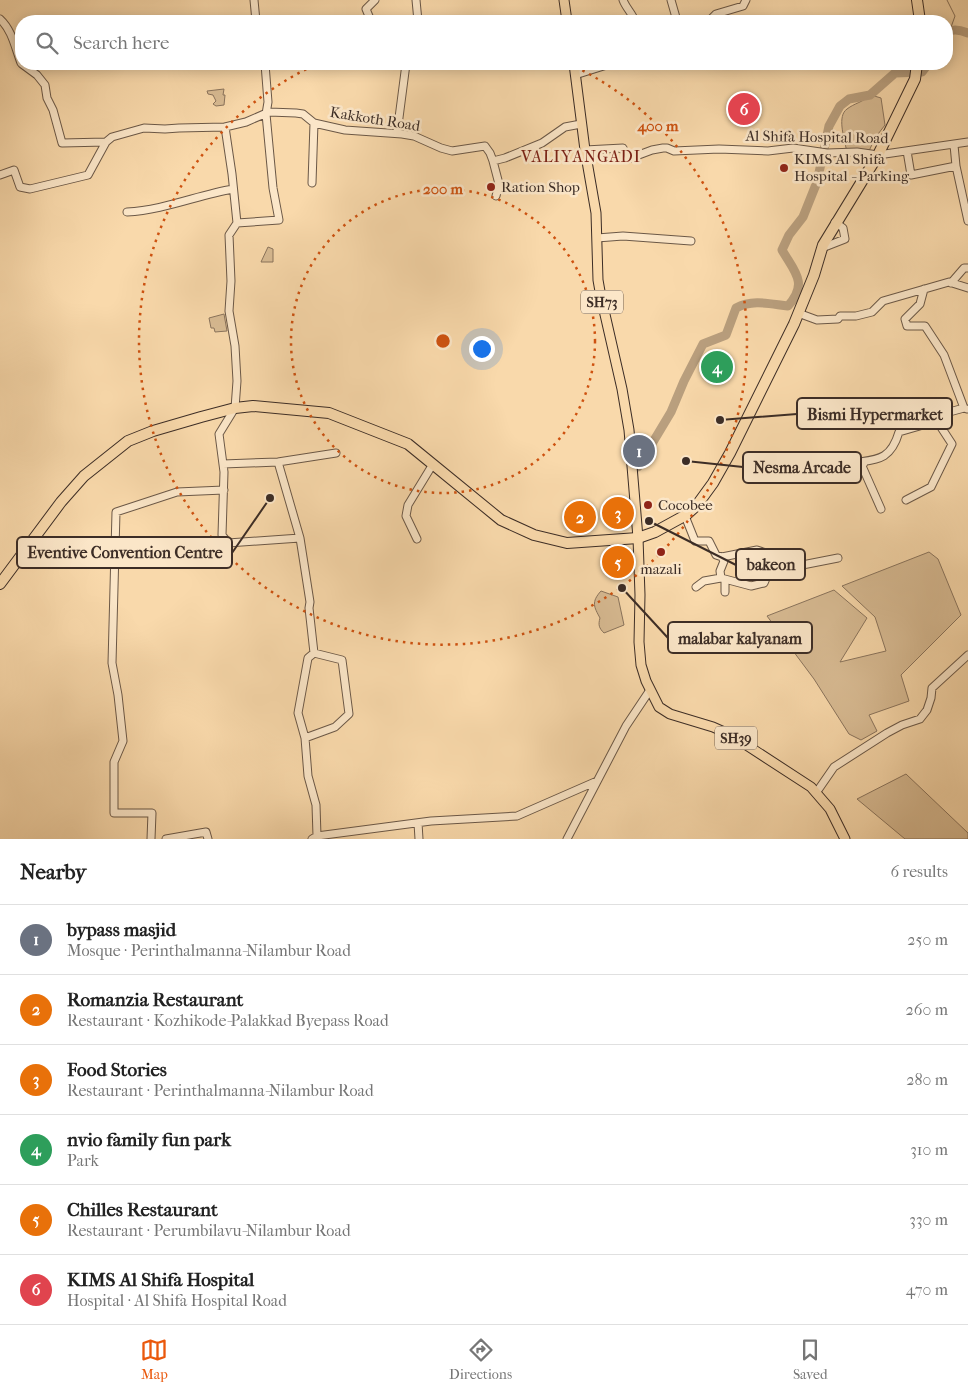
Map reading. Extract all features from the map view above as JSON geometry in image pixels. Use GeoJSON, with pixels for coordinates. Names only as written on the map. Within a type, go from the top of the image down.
{"type":"FeatureCollection","features":[{"type":"Feature","properties":{"kind":"highway"},"geometry":{"type":"LineString","coordinates":[[917,0],[919,15]]}},
{"type":"Feature","properties":{"kind":"highway"},"geometry":{"type":"LineString","coordinates":[[0,584],[61,502],[84,476],[128,441],[153,431],[235,408],[253,406],[330,413],[408,444],[501,520],[534,534],[567,543],[638,538],[655,532],[684,516],[706,493],[723,467],[798,313],[814,276],[822,248],[835,222],[878,156],[916,79],[917,70]]}},
{"type":"Feature","properties":{"kind":"main road"},"geometry":{"type":"LineString","coordinates":[[564,0],[566,15]]}},
{"type":"Feature","properties":{"kind":"main road","name":"SH73"},"geometry":{"type":"LineString","coordinates":[[575,70],[581,124],[596,213],[598,280],[622,388],[629,430],[638,538]]}},
{"type":"Feature","properties":{"kind":"main road","name":"SH39"},"geometry":{"type":"LineString","coordinates":[[638,538],[641,665],[650,690],[659,707],[670,714],[713,727],[731,735],[811,787],[830,809],[845,839]]}},
{"type":"Feature","properties":{"kind":"street"},"geometry":{"type":"LineString","coordinates":[[254,0],[255,15]]}},
{"type":"Feature","properties":{"kind":"street"},"geometry":{"type":"LineString","coordinates":[[368,15],[366,9],[375,0]]}},
{"type":"Feature","properties":{"kind":"street"},"geometry":{"type":"LineString","coordinates":[[416,0],[417,15]]}},
{"type":"Feature","properties":{"kind":"street"},"geometry":{"type":"LineString","coordinates":[[623,0],[632,15]]}},
{"type":"Feature","properties":{"kind":"street"},"geometry":{"type":"LineString","coordinates":[[671,0],[675,15]]}},
{"type":"Feature","properties":{"kind":"street"},"geometry":{"type":"LineString","coordinates":[[715,15],[742,6],[746,3],[746,0]]}},
{"type":"Feature","properties":{"kind":"street"},"geometry":{"type":"LineString","coordinates":[[0,19],[7,25],[15,45]]}},
{"type":"Feature","properties":{"kind":"street"},"geometry":{"type":"LineString","coordinates":[[0,175],[14,170],[20,187],[30,189],[88,175],[106,142],[62,143],[53,110],[47,98],[45,84],[31,70]]}},
{"type":"Feature","properties":{"kind":"street"},"geometry":{"type":"LineString","coordinates":[[237,223],[279,220],[266,114],[268,102],[265,70]]}},
{"type":"Feature","properties":{"kind":"street"},"geometry":{"type":"LineString","coordinates":[[397,133],[405,70]]}},
{"type":"Feature","properties":{"kind":"street"},"geometry":{"type":"LineString","coordinates":[[575,75],[591,70]]}},
{"type":"Feature","properties":{"kind":"street","name":"Kakkoth Road"},"geometry":{"type":"LineString","coordinates":[[106,142],[112,137],[144,128],[225,127],[246,122],[269,112],[303,114],[314,123],[358,132],[397,133],[414,136],[452,151],[485,146],[490,152],[493,161]]}},
{"type":"Feature","properties":{"kind":"street"},"geometry":{"type":"LineString","coordinates":[[312,183],[314,123]]}},
{"type":"Feature","properties":{"kind":"street"},"geometry":{"type":"LineString","coordinates":[[496,196],[499,184],[493,161],[542,143],[565,127],[581,124]]}},
{"type":"Feature","properties":{"kind":"street"},"geometry":{"type":"LineString","coordinates":[[225,127],[237,223],[229,235],[231,281],[229,311],[235,346],[237,381],[235,408],[219,434],[224,490],[222,535],[228,543],[300,538]]}},
{"type":"Feature","properties":{"kind":"street","name":"Al Shifa Hospital Road"},"geometry":{"type":"LineString","coordinates":[[585,150],[623,148],[628,159],[663,148],[674,151],[719,149],[768,151],[793,148],[827,153],[857,152],[878,156],[968,142]]}},
{"type":"Feature","properties":{"kind":"street"},"geometry":{"type":"LineString","coordinates":[[954,145],[956,166],[968,221]]}},
{"type":"Feature","properties":{"kind":"street"},"geometry":{"type":"LineString","coordinates":[[907,151],[911,175],[956,166]]}},
{"type":"Feature","properties":{"kind":"street"},"geometry":{"type":"LineString","coordinates":[[127,212],[190,200],[207,193],[233,189]]}},
{"type":"Feature","properties":{"kind":"street"},"geometry":{"type":"LineString","coordinates":[[822,248],[845,239],[843,228],[835,222]]}},
{"type":"Feature","properties":{"kind":"street"},"geometry":{"type":"LineString","coordinates":[[597,238],[623,236],[691,241]]}},
{"type":"Feature","properties":{"kind":"street"},"geometry":{"type":"LineString","coordinates":[[951,283],[964,268],[968,268]]}},
{"type":"Feature","properties":{"kind":"street"},"geometry":{"type":"LineString","coordinates":[[798,313],[817,320],[838,319],[840,316],[856,316],[872,312],[883,301],[949,282],[968,288]]}},
{"type":"Feature","properties":{"kind":"street"},"geometry":{"type":"LineString","coordinates":[[794,467],[817,463],[829,471],[844,465],[864,463],[886,455],[894,445],[899,432],[937,421],[942,414],[966,409],[944,355],[925,326],[907,326],[905,319],[920,304],[924,289]]}},
{"type":"Feature","properties":{"kind":"street"},"geometry":{"type":"LineString","coordinates":[[906,500],[931,487],[952,444],[937,421]]}},
{"type":"Feature","properties":{"kind":"street"},"geometry":{"type":"LineString","coordinates":[[223,464],[278,462],[336,453]]}},
{"type":"Feature","properties":{"kind":"street"},"geometry":{"type":"LineString","coordinates":[[278,462],[300,538],[310,602],[314,653]]}},
{"type":"Feature","properties":{"kind":"street"},"geometry":{"type":"LineString","coordinates":[[864,463],[862,466],[865,477],[881,509]]}},
{"type":"Feature","properties":{"kind":"street"},"geometry":{"type":"LineString","coordinates":[[417,539],[406,516],[408,505],[433,464]]}},
{"type":"Feature","properties":{"kind":"street"},"geometry":{"type":"LineString","coordinates":[[151,839],[152,813],[114,813],[114,762],[123,742],[118,695],[112,663],[116,512],[177,492],[224,490]]}},
{"type":"Feature","properties":{"kind":"street"},"geometry":{"type":"LineString","coordinates":[[684,516],[695,541],[710,541],[716,555],[722,557],[756,550],[766,553],[776,564],[787,568],[838,558]]}},
{"type":"Feature","properties":{"kind":"street"},"geometry":{"type":"LineString","coordinates":[[722,557],[724,561],[720,571],[725,592]]}},
{"type":"Feature","properties":{"kind":"street"},"geometry":{"type":"LineString","coordinates":[[696,588],[704,581],[723,579],[751,586],[764,583],[767,576],[764,570]]}},
{"type":"Feature","properties":{"kind":"street"},"geometry":{"type":"LineString","coordinates":[[314,653],[308,658],[298,713],[305,738],[308,776],[316,806],[314,838],[418,823],[517,816],[597,781]]}},
{"type":"Feature","properties":{"kind":"street"},"geometry":{"type":"LineString","coordinates":[[305,738],[335,727],[349,714],[342,660],[314,653]]}},
{"type":"Feature","properties":{"kind":"street"},"geometry":{"type":"LineString","coordinates":[[816,792],[834,768],[887,732],[920,719],[927,710],[932,688],[968,655]]}},
{"type":"Feature","properties":{"kind":"street"},"geometry":{"type":"LineString","coordinates":[[567,839],[626,726],[650,690]]}},
{"type":"Feature","properties":{"kind":"street"},"geometry":{"type":"LineString","coordinates":[[418,823],[420,839]]}},
{"type":"Feature","properties":{"kind":"street"},"geometry":{"type":"LineString","coordinates":[[166,839],[206,832],[208,839]]}},
{"type":"Feature","properties":{"kind":"shaded area"},"geometry":{"type":"Polygon","coordinates":[[[224,89],[224,105],[216,106],[213,104],[216,101],[213,95],[208,94],[207,91],[224,89]]]}},
{"type":"Feature","properties":{"kind":"shaded area"},"geometry":{"type":"Polygon","coordinates":[[[871,95],[881,98],[885,125],[875,138],[869,151],[853,151],[846,148],[842,116],[847,109],[871,95]]]}},
{"type":"Feature","properties":{"kind":"shaded area"},"geometry":{"type":"Polygon","coordinates":[[[268,247],[273,249],[273,262],[261,262],[268,247]]]}},
{"type":"Feature","properties":{"kind":"shaded area"},"geometry":{"type":"Polygon","coordinates":[[[224,314],[227,331],[215,332],[214,328],[211,328],[209,318],[224,314]]]}},
{"type":"Feature","properties":{"kind":"shaded area"},"geometry":{"type":"Polygon","coordinates":[[[929,552],[938,559],[961,615],[901,675],[909,701],[869,715],[877,731],[861,740],[849,734],[814,679],[767,616],[834,590],[867,618],[840,662],[886,651],[875,617],[842,586],[929,552]]]}},
{"type":"Feature","properties":{"kind":"shaded area"},"geometry":{"type":"Polygon","coordinates":[[[601,591],[618,597],[624,625],[604,633],[599,626],[600,618],[594,605],[601,591]]]}},
{"type":"Feature","properties":{"kind":"shaded area"},"geometry":{"type":"Polygon","coordinates":[[[906,774],[968,833],[968,839],[905,839],[857,799],[906,774]]]}},
{"type":"Feature","properties":{"kind":"waterway"},"geometry":{"type":"LineString","coordinates":[[947,0],[955,16],[953,22]]}},
{"type":"Feature","properties":{"kind":"waterway"},"geometry":{"type":"LineString","coordinates":[[953,30],[968,33]]}},
{"type":"Feature","properties":{"kind":"waterway"},"geometry":{"type":"LineString","coordinates":[[638,467],[671,412],[703,344],[726,335],[736,308],[755,303],[788,306],[798,291],[795,271],[782,250],[789,235],[803,217],[817,182],[829,126],[840,106],[849,99],[870,95],[895,73],[922,72],[924,70]]}},
{"type":"Feature","properties":{"kind":"place","name":"KIMS Al Shifa Hospital"},"geometry":{"type":"Point","coordinates":[744,109]}},
{"type":"Feature","properties":{"kind":"place","name":"KIMS Al Shifa Hospital - Parking"},"geometry":{"type":"Point","coordinates":[784,168]}},
{"type":"Feature","properties":{"kind":"place","name":"Ration Shop"},"geometry":{"type":"Point","coordinates":[491,187]}},
{"type":"Feature","properties":{"kind":"place","name":"nvio family fun park"},"geometry":{"type":"Point","coordinates":[717,367]}},
{"type":"Feature","properties":{"kind":"place","name":"Bismi Hypermarket"},"geometry":{"type":"Point","coordinates":[720,420]}},
{"type":"Feature","properties":{"kind":"place","name":"bypass masjid"},"geometry":{"type":"Point","coordinates":[639,451]}},
{"type":"Feature","properties":{"kind":"place","name":"Nesma Arcade"},"geometry":{"type":"Point","coordinates":[686,461]}},
{"type":"Feature","properties":{"kind":"place","name":"Eventive Convention Centre"},"geometry":{"type":"Point","coordinates":[270,498]}},
{"type":"Feature","properties":{"kind":"place","name":"Cocobee"},"geometry":{"type":"Point","coordinates":[648,505]}},
{"type":"Feature","properties":{"kind":"place","name":"Food Stories"},"geometry":{"type":"Point","coordinates":[618,513]}},
{"type":"Feature","properties":{"kind":"place","name":"Romanzia Restaurant"},"geometry":{"type":"Point","coordinates":[580,517]}},
{"type":"Feature","properties":{"kind":"place","name":"bakeon"},"geometry":{"type":"Point","coordinates":[649,521]}},
{"type":"Feature","properties":{"kind":"place","name":"mazali"},"geometry":{"type":"Point","coordinates":[661,552]}},
{"type":"Feature","properties":{"kind":"place","name":"Chilles Restaurant"},"geometry":{"type":"Point","coordinates":[618,562]}},
{"type":"Feature","properties":{"kind":"place","name":"malabar kalyanam"},"geometry":{"type":"Point","coordinates":[622,588]}},
{"type":"Feature","properties":{"kind":"district","name":"VALIYANGADI"},"geometry":{"type":"Point","coordinates":[581,156]}}]}
